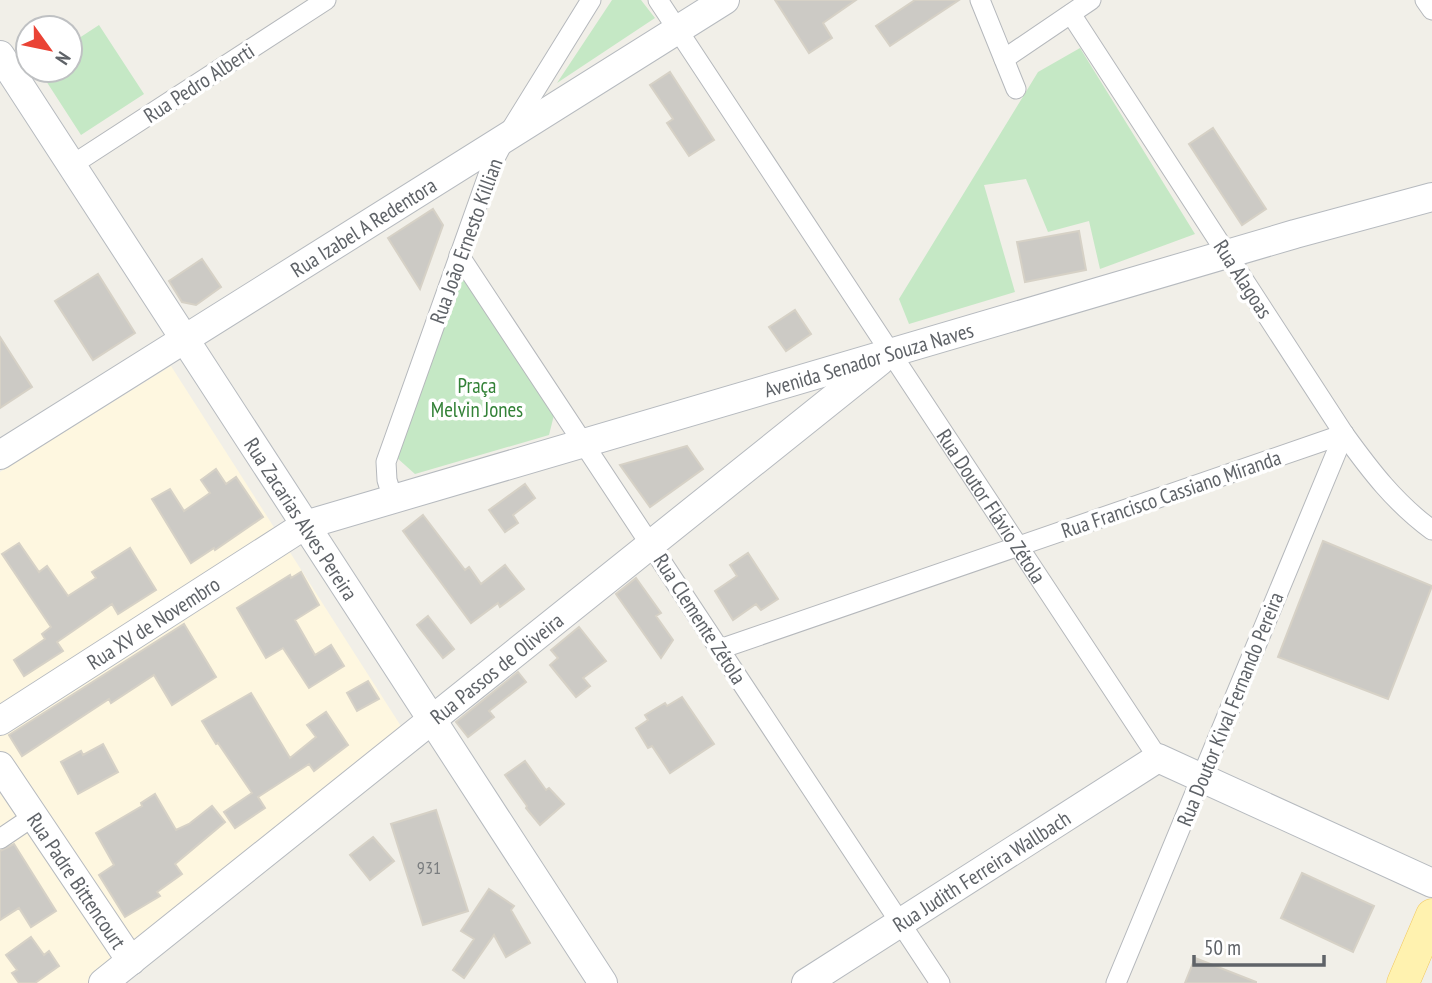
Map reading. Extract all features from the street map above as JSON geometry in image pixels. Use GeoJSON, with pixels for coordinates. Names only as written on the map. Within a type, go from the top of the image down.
{"type":"FeatureCollection","features":[{"type":"Feature","properties":{"kind":"main road","name":"Rua Izabel A Redentora"},"geometry":{"type":"LineString","coordinates":[[0,455],[725,0]]}},
{"type":"Feature","properties":{"kind":"main road","name":"Rua Zacarias Alves Pereira"},"geometry":{"type":"LineString","coordinates":[[0,55],[603,983]]}},
{"type":"Feature","properties":{"kind":"main road","name":"Avenida Senador Souza Naves"},"geometry":{"type":"LineString","coordinates":[[305,525],[1227,254],[1432,197]]}},
{"type":"Feature","properties":{"kind":"main road","name":"Rua Passos de Oliveira"},"geometry":{"type":"LineString","coordinates":[[103,983],[891,353]]}},
{"type":"Feature","properties":{"kind":"main road","name":"Rua XV de Novembro"},"geometry":{"type":"LineString","coordinates":[[0,721],[305,525]]}},
{"type":"Feature","properties":{"kind":"main road"},"geometry":{"type":"LineString","coordinates":[[1158,758],[1432,883]]}},
{"type":"Feature","properties":{"kind":"main road","name":"Rua Judith Ferreira Wallbach"},"geometry":{"type":"LineString","coordinates":[[806,983],[1158,758]]}},
{"type":"Feature","properties":{"kind":"main road","name":"Rua Padre Bittencourt"},"geometry":{"type":"LineString","coordinates":[[0,766],[131,961]]}},
{"type":"Feature","properties":{"kind":"main road"},"geometry":{"type":"LineString","coordinates":[[1403,983],[1432,915]]}},
{"type":"Feature","properties":{"kind":"street","name":"Rua Pedro Alberti"},"geometry":{"type":"LineString","coordinates":[[72,165],[326,0]]}},
{"type":"Feature","properties":{"kind":"street","name":"Rua João Ernesto Killian"},"geometry":{"type":"LineString","coordinates":[[393,499],[387,480],[386,462],[489,172],[505,139],[592,0]]}},
{"type":"Feature","properties":{"kind":"street","name":"Rua Doutor Flávio Zétola"},"geometry":{"type":"LineString","coordinates":[[658,0],[1158,758]]}},
{"type":"Feature","properties":{"kind":"street"},"geometry":{"type":"LineString","coordinates":[[980,0],[1016,89]]}},
{"type":"Feature","properties":{"kind":"street"},"geometry":{"type":"LineString","coordinates":[[1004,59],[1091,0]]}},
{"type":"Feature","properties":{"kind":"street"},"geometry":{"type":"LineString","coordinates":[[1425,0],[1432,10]]}},
{"type":"Feature","properties":{"kind":"street","name":"Rua Alagoas"},"geometry":{"type":"LineString","coordinates":[[1071,13],[1343,434],[1394,498],[1432,530]]}},
{"type":"Feature","properties":{"kind":"street","name":"Rua Clemente Zétola"},"geometry":{"type":"LineString","coordinates":[[459,255],[940,983]]}},
{"type":"Feature","properties":{"kind":"street","name":"Rua Francisco Cassiano Miranda"},"geometry":{"type":"LineString","coordinates":[[720,649],[1343,434]]}},
{"type":"Feature","properties":{"kind":"street","name":"Rua Doutor Kival Fernando Pereira"},"geometry":{"type":"LineString","coordinates":[[1116,983],[1343,434]]}},
{"type":"Feature","properties":{"kind":"street"},"geometry":{"type":"LineString","coordinates":[[0,839],[34,816]]}},
{"type":"Feature","properties":{"kind":"shaded area"},"geometry":{"type":"Polygon","coordinates":[[[171,366],[413,745],[120,983],[0,983],[0,472],[171,366]]]}},
{"type":"Feature","properties":{"kind":"green space"},"geometry":{"type":"Polygon","coordinates":[[[612,0],[641,0],[655,18],[557,83],[612,0]]]}},
{"type":"Feature","properties":{"kind":"green space"},"geometry":{"type":"Polygon","coordinates":[[[99,25],[144,94],[81,135],[48,84],[84,84],[84,35],[99,25]]]}},
{"type":"Feature","properties":{"kind":"green space"},"geometry":{"type":"Polygon","coordinates":[[[1080,48],[1195,234],[1100,269],[1089,221],[1048,232],[1026,179],[984,185],[1015,292],[909,324],[899,299],[1038,72],[1080,48]]]}},
{"type":"Feature","properties":{"kind":"green space","name":"Praça Melvin Jones"},"geometry":{"type":"Polygon","coordinates":[[[460,275],[555,411],[549,435],[415,474],[396,457],[460,275]]]}},
{"type":"Feature","properties":{"kind":"building"},"geometry":{"type":"Polygon","coordinates":[[[775,0],[856,0],[823,23],[832,38],[809,53],[775,0]]]}},
{"type":"Feature","properties":{"kind":"building"},"geometry":{"type":"Polygon","coordinates":[[[915,0],[959,0],[890,46],[876,26],[915,0]]]}},
{"type":"Feature","properties":{"kind":"building"},"geometry":{"type":"Polygon","coordinates":[[[670,72],[714,140],[689,156],[667,123],[673,119],[650,85],[670,72]]]}},
{"type":"Feature","properties":{"kind":"building"},"geometry":{"type":"Polygon","coordinates":[[[1213,128],[1266,209],[1242,225],[1189,144],[1213,128]]]}},
{"type":"Feature","properties":{"kind":"building"},"geometry":{"type":"Polygon","coordinates":[[[433,209],[443,225],[420,289],[388,238],[433,209]]]}},
{"type":"Feature","properties":{"kind":"building"},"geometry":{"type":"Polygon","coordinates":[[[1079,231],[1086,270],[1025,282],[1017,242],[1079,231]]]}},
{"type":"Feature","properties":{"kind":"building"},"geometry":{"type":"Polygon","coordinates":[[[202,259],[221,287],[196,305],[182,302],[169,281],[202,259]]]}},
{"type":"Feature","properties":{"kind":"building"},"geometry":{"type":"Polygon","coordinates":[[[98,274],[135,333],[93,360],[55,301],[98,274]]]}},
{"type":"Feature","properties":{"kind":"building"},"geometry":{"type":"Polygon","coordinates":[[[795,310],[811,334],[786,351],[769,327],[795,310]]]}},
{"type":"Feature","properties":{"kind":"building"},"geometry":{"type":"Polygon","coordinates":[[[0,337],[32,387],[0,408],[0,337]]]}},
{"type":"Feature","properties":{"kind":"building"},"geometry":{"type":"Polygon","coordinates":[[[687,446],[703,469],[650,507],[620,465],[687,446]]]}},
{"type":"Feature","properties":{"kind":"building"},"geometry":{"type":"Polygon","coordinates":[[[216,469],[226,484],[236,477],[263,517],[191,563],[152,499],[170,489],[184,511],[210,493],[201,480],[216,469]]]}},
{"type":"Feature","properties":{"kind":"building"},"geometry":{"type":"Polygon","coordinates":[[[525,484],[535,498],[513,515],[518,523],[505,532],[489,510],[525,484]]]}},
{"type":"Feature","properties":{"kind":"building"},"geometry":{"type":"Polygon","coordinates":[[[423,515],[465,570],[469,567],[481,584],[505,565],[524,589],[500,607],[498,603],[471,623],[403,531],[423,515]]]}},
{"type":"Feature","properties":{"kind":"building"},"geometry":{"type":"Polygon","coordinates":[[[1323,541],[1432,586],[1388,699],[1278,657],[1323,541]]]}},
{"type":"Feature","properties":{"kind":"building"},"geometry":{"type":"Polygon","coordinates":[[[19,543],[39,572],[47,566],[68,596],[96,578],[92,572],[130,548],[156,590],[118,614],[112,604],[57,642],[63,651],[24,676],[14,660],[45,639],[42,634],[51,627],[2,554],[19,543]]]}},
{"type":"Feature","properties":{"kind":"building"},"geometry":{"type":"Polygon","coordinates":[[[748,553],[778,599],[761,610],[756,604],[733,620],[715,591],[737,576],[730,565],[748,553]]]}},
{"type":"Feature","properties":{"kind":"building"},"geometry":{"type":"Polygon","coordinates":[[[301,572],[319,605],[295,620],[315,655],[331,645],[344,666],[309,688],[283,648],[266,658],[237,608],[290,575],[291,578],[301,572]]]}},
{"type":"Feature","properties":{"kind":"building"},"geometry":{"type":"Polygon","coordinates":[[[636,578],[661,613],[656,616],[673,640],[661,658],[616,594],[636,578]]]}},
{"type":"Feature","properties":{"kind":"building"},"geometry":{"type":"Polygon","coordinates":[[[428,616],[454,649],[443,658],[417,625],[428,616]]]}},
{"type":"Feature","properties":{"kind":"building"},"geometry":{"type":"Polygon","coordinates":[[[184,624],[216,677],[172,705],[154,675],[111,703],[109,699],[22,756],[9,735],[184,624]]]}},
{"type":"Feature","properties":{"kind":"building"},"geometry":{"type":"Polygon","coordinates":[[[579,627],[606,661],[583,678],[590,686],[576,697],[550,665],[558,658],[551,650],[579,627]]]}},
{"type":"Feature","properties":{"kind":"building"},"geometry":{"type":"Polygon","coordinates":[[[518,672],[526,682],[489,711],[494,717],[468,737],[456,722],[518,672]]]}},
{"type":"Feature","properties":{"kind":"building"},"geometry":{"type":"Polygon","coordinates":[[[368,681],[379,699],[357,711],[347,693],[368,681]]]}},
{"type":"Feature","properties":{"kind":"building"},"geometry":{"type":"Polygon","coordinates":[[[251,693],[290,758],[316,737],[307,725],[326,712],[348,745],[314,771],[309,764],[258,797],[265,808],[235,828],[224,812],[252,793],[202,721],[251,693]]]}},
{"type":"Feature","properties":{"kind":"building"},"geometry":{"type":"Polygon","coordinates":[[[682,697],[714,744],[670,773],[652,746],[648,748],[636,728],[648,720],[645,715],[682,697]]]}},
{"type":"Feature","properties":{"kind":"building"},"geometry":{"type":"Polygon","coordinates":[[[103,744],[118,772],[78,794],[61,762],[81,751],[83,755],[103,744]]]}},
{"type":"Feature","properties":{"kind":"building"},"geometry":{"type":"Polygon","coordinates":[[[525,761],[546,790],[549,788],[564,804],[540,825],[505,775],[525,761]]]}},
{"type":"Feature","properties":{"kind":"building"},"geometry":{"type":"Polygon","coordinates":[[[155,794],[176,830],[189,824],[212,806],[225,822],[175,864],[182,874],[157,892],[160,896],[125,917],[99,875],[114,865],[96,833],[142,806],[141,803],[155,794]]]}},
{"type":"Feature","properties":{"kind":"building"},"geometry":{"type":"Polygon","coordinates":[[[436,810],[468,911],[423,925],[391,824],[436,810]]]}},
{"type":"Feature","properties":{"kind":"building"},"geometry":{"type":"Polygon","coordinates":[[[373,837],[394,861],[370,880],[350,855],[373,837]]]}},
{"type":"Feature","properties":{"kind":"building"},"geometry":{"type":"Polygon","coordinates":[[[14,844],[56,911],[31,927],[19,908],[0,920],[0,851],[14,844]]]}},
{"type":"Feature","properties":{"kind":"building"},"geometry":{"type":"Polygon","coordinates":[[[1302,873],[1374,906],[1353,952],[1281,918],[1302,873]]]}},
{"type":"Feature","properties":{"kind":"building"},"geometry":{"type":"Polygon","coordinates":[[[489,889],[514,906],[511,910],[530,943],[506,957],[494,935],[464,978],[453,970],[474,939],[461,931],[489,889]]]}},
{"type":"Feature","properties":{"kind":"building"},"geometry":{"type":"Polygon","coordinates":[[[31,937],[44,955],[49,951],[59,966],[35,983],[19,983],[12,973],[17,970],[6,955],[31,937]]]}},
{"type":"Feature","properties":{"kind":"building"},"geometry":{"type":"Polygon","coordinates":[[[1195,958],[1256,982],[1256,983],[1185,983],[1195,958]]]}}]}
